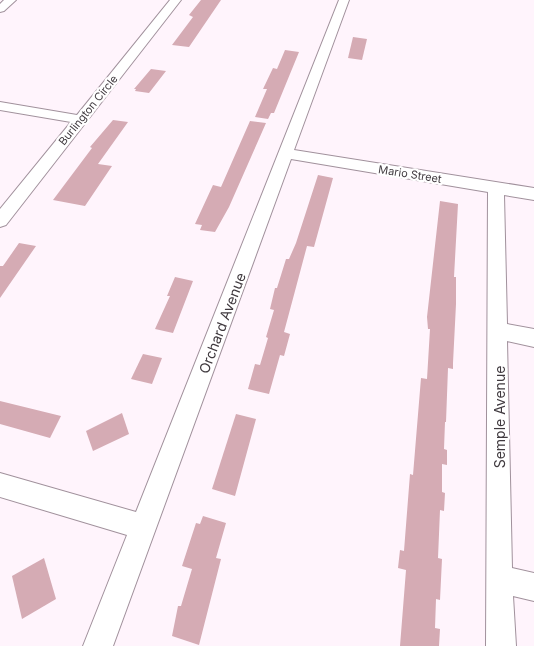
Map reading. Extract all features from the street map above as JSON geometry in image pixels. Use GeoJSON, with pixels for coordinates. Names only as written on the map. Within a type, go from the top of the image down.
{"type":"FeatureCollection","features":[{"type":"Feature","properties":{"kind":"street"},"geometry":{"type":"LineString","coordinates":[[0,9],[11,0]]}},
{"type":"Feature","properties":{"kind":"street","name":"Burlington Circle"},"geometry":{"type":"LineString","coordinates":[[0,221],[176,0]]}},
{"type":"Feature","properties":{"kind":"street","name":"Orchard Avenue"},"geometry":{"type":"LineString","coordinates":[[98,646],[287,154],[344,0]]}},
{"type":"Feature","properties":{"kind":"street"},"geometry":{"type":"LineString","coordinates":[[0,106],[81,120]]}},
{"type":"Feature","properties":{"kind":"street","name":"Mario Street"},"geometry":{"type":"LineString","coordinates":[[287,154],[534,194]]}},
{"type":"Feature","properties":{"kind":"street","name":"Semple Avenue"},"geometry":{"type":"LineString","coordinates":[[496,188],[498,579],[501,646]]}},
{"type":"Feature","properties":{"kind":"street"},"geometry":{"type":"LineString","coordinates":[[498,331],[534,338]]}},
{"type":"Feature","properties":{"kind":"street"},"geometry":{"type":"LineString","coordinates":[[0,484],[143,527]]}},
{"type":"Feature","properties":{"kind":"street"},"geometry":{"type":"LineString","coordinates":[[498,579],[534,588]]}},
{"type":"Feature","properties":{"kind":"building"},"geometry":{"type":"Polygon","coordinates":[[[201,0],[221,0],[189,47],[172,45],[193,17],[189,15],[201,0]]]}},
{"type":"Feature","properties":{"kind":"building"},"geometry":{"type":"Polygon","coordinates":[[[353,37],[367,39],[362,60],[348,58],[353,37]]]}},
{"type":"Feature","properties":{"kind":"building"},"geometry":{"type":"Polygon","coordinates":[[[285,50],[299,52],[274,113],[271,113],[268,119],[255,117],[267,89],[263,89],[273,68],[277,69],[285,50]]]}},
{"type":"Feature","properties":{"kind":"building"},"geometry":{"type":"Polygon","coordinates":[[[151,69],[166,71],[149,93],[135,91],[136,89],[134,89],[151,69]]]}},
{"type":"Feature","properties":{"kind":"building"},"geometry":{"type":"Polygon","coordinates":[[[113,120],[128,122],[98,164],[112,166],[85,206],[53,200],[92,148],[90,147],[113,120]]]}},
{"type":"Feature","properties":{"kind":"building"},"geometry":{"type":"Polygon","coordinates":[[[250,121],[266,123],[229,207],[215,232],[200,230],[202,225],[195,224],[213,185],[221,187],[250,121]]]}},
{"type":"Feature","properties":{"kind":"building"},"geometry":{"type":"Polygon","coordinates":[[[318,175],[333,178],[314,247],[307,246],[284,332],[290,334],[284,356],[280,355],[269,394],[248,389],[255,364],[260,365],[268,338],[266,337],[274,310],[270,309],[275,288],[277,288],[286,259],[289,259],[296,243],[318,175]]]}},
{"type":"Feature","properties":{"kind":"building"},"geometry":{"type":"Polygon","coordinates":[[[440,201],[458,204],[454,277],[456,277],[456,304],[453,369],[448,368],[444,449],[447,450],[447,465],[442,464],[442,492],[445,493],[444,511],[440,510],[438,558],[442,559],[440,600],[436,599],[435,628],[440,629],[439,646],[400,646],[406,570],[398,568],[400,550],[404,551],[410,474],[413,475],[421,378],[427,379],[430,329],[428,329],[427,317],[440,201]]]}},
{"type":"Feature","properties":{"kind":"building"},"geometry":{"type":"Polygon","coordinates":[[[19,243],[36,246],[0,298],[0,266],[3,266],[19,243]]]}},
{"type":"Feature","properties":{"kind":"building"},"geometry":{"type":"Polygon","coordinates":[[[175,277],[193,281],[173,333],[155,329],[170,296],[167,296],[175,277]]]}},
{"type":"Feature","properties":{"kind":"building"},"geometry":{"type":"Polygon","coordinates":[[[143,354],[162,358],[152,384],[131,379],[143,354]]]}},
{"type":"Feature","properties":{"kind":"building"},"geometry":{"type":"Polygon","coordinates":[[[0,401],[61,416],[50,438],[0,424],[0,401]]]}},
{"type":"Feature","properties":{"kind":"building"},"geometry":{"type":"Polygon","coordinates":[[[122,413],[129,434],[93,451],[86,431],[122,413]]]}},
{"type":"Feature","properties":{"kind":"building"},"geometry":{"type":"Polygon","coordinates":[[[236,414],[256,419],[235,496],[212,489],[236,414]]]}},
{"type":"Feature","properties":{"kind":"building"},"geometry":{"type":"Polygon","coordinates":[[[203,516],[226,523],[216,558],[221,559],[199,645],[172,636],[178,606],[181,606],[192,569],[182,566],[196,523],[200,524],[203,516]]]}},
{"type":"Feature","properties":{"kind":"building"},"geometry":{"type":"Polygon","coordinates":[[[44,558],[56,599],[22,619],[12,576],[44,558]]]}}]}
